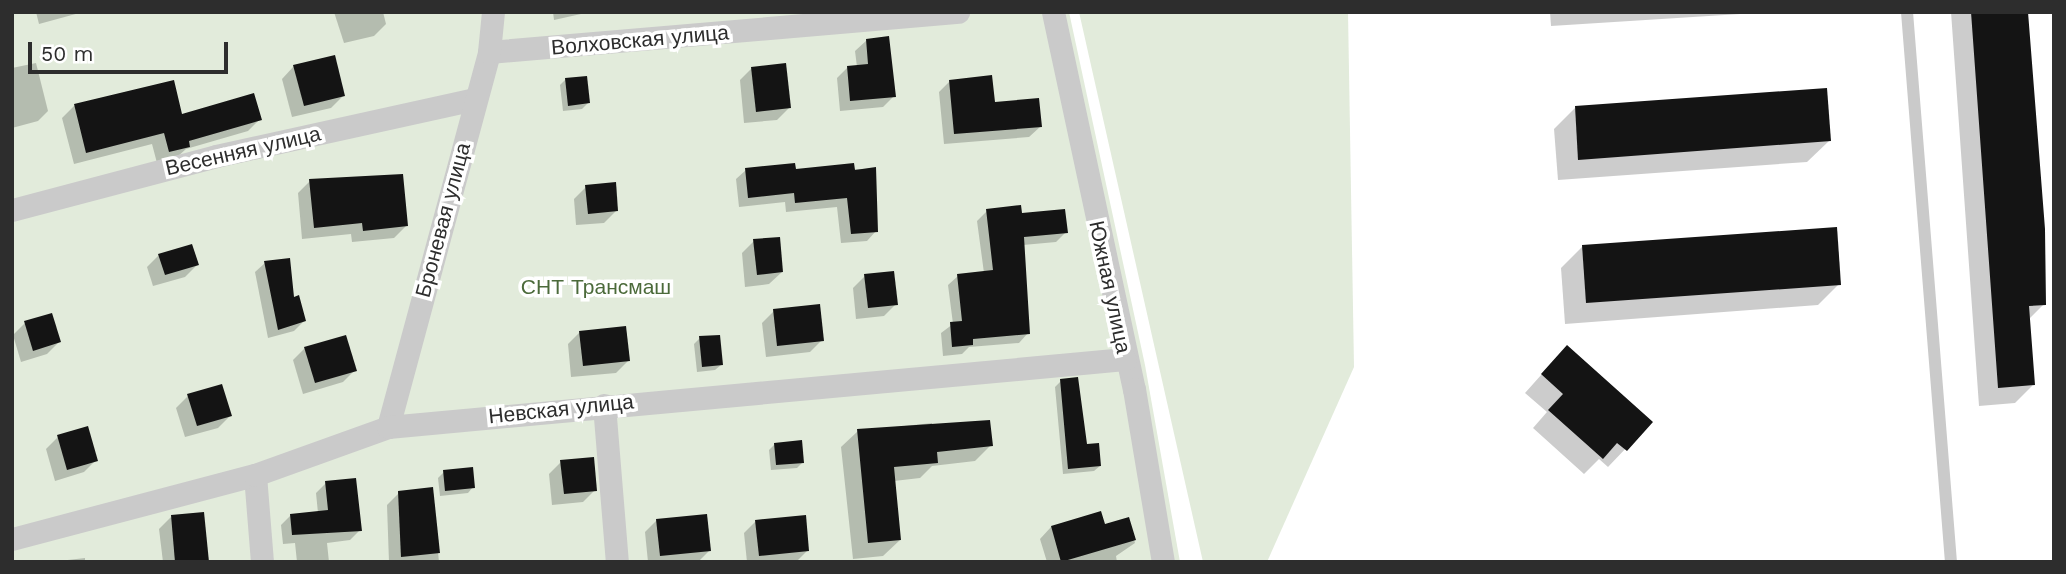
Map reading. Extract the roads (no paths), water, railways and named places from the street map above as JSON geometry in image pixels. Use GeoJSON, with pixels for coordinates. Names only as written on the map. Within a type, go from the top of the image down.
{"type":"FeatureCollection","features":[{"type":"Feature","properties":{"kind":"street","name":"Броневая улица"},"geometry":{"type":"LineString","coordinates":[[388,427],[489,52],[493,12]]}},
{"type":"Feature","properties":{"kind":"street","name":"Волховская улица"},"geometry":{"type":"LineString","coordinates":[[489,52],[957,12]]}},
{"type":"Feature","properties":{"kind":"street","name":"Южная улица"},"geometry":{"type":"LineString","coordinates":[[1053,12],[1125,359],[1163,562]]}},
{"type":"Feature","properties":{"kind":"street","name":"Весенняя улица"},"geometry":{"type":"LineString","coordinates":[[12,210],[216,156],[475,99]]}},
{"type":"Feature","properties":{"kind":"street","name":"Невская улица"},"geometry":{"type":"LineString","coordinates":[[12,539],[255,475],[388,427],[1125,359]]}},
{"type":"Feature","properties":{"kind":"street"},"geometry":{"type":"LineString","coordinates":[[604,405],[617,562]]}},
{"type":"Feature","properties":{"kind":"street"},"geometry":{"type":"LineString","coordinates":[[255,475],[261,562]]}},
{"type":"Feature","properties":{"kind":"lane"},"geometry":{"type":"LineString","coordinates":[[1907,12],[1951,562]]}},
{"type":"Feature","properties":{"kind":"park label","name":"СНТ Трансмаш"},"geometry":{"type":"Point","coordinates":[596,287]}}]}
